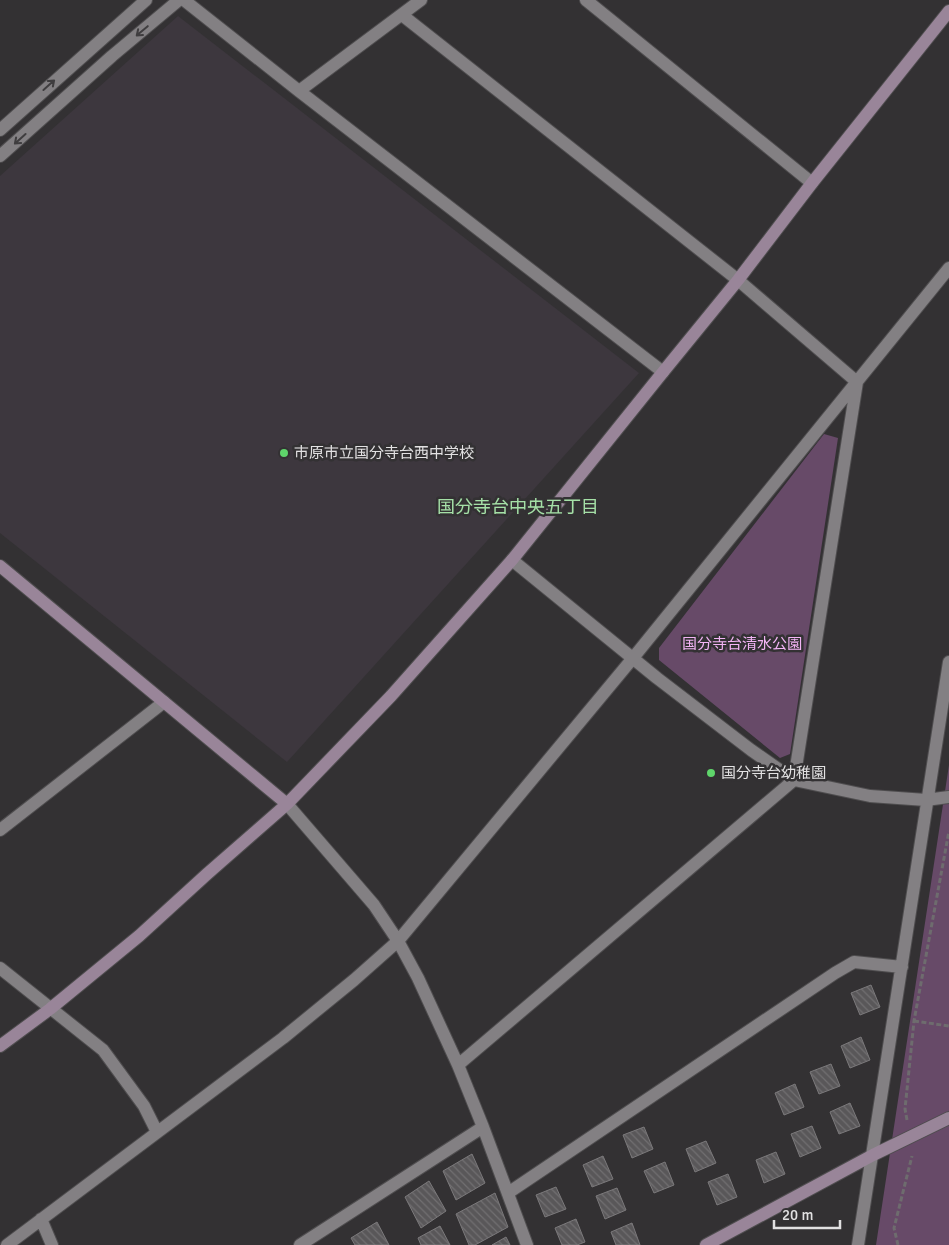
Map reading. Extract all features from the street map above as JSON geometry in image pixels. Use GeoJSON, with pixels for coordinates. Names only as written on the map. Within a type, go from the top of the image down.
{"type":"FeatureCollection","features":[{"type":"Feature","properties":{"kind":"street"},"geometry":{"type":"LineString","coordinates":[[0,130],[146,0]]}},
{"type":"Feature","properties":{"kind":"street"},"geometry":{"type":"LineString","coordinates":[[0,156],[112,56],[179,0]]}},
{"type":"Feature","properties":{"kind":"street"},"geometry":{"type":"LineString","coordinates":[[184,0],[663,372]]}},
{"type":"Feature","properties":{"kind":"street"},"geometry":{"type":"LineString","coordinates":[[299,91],[421,0]]}},
{"type":"Feature","properties":{"kind":"street"},"geometry":{"type":"LineString","coordinates":[[586,0],[812,182]]}},
{"type":"Feature","properties":{"kind":"street"},"geometry":{"type":"LineString","coordinates":[[0,1046],[50,1009],[139,936],[287,804],[391,696],[512,560],[738,280],[812,182],[949,11]]}},
{"type":"Feature","properties":{"kind":"street"},"geometry":{"type":"LineString","coordinates":[[402,15],[738,280],[857,382]]}},
{"type":"Feature","properties":{"kind":"street"},"geometry":{"type":"LineString","coordinates":[[7,1245],[283,1038],[398,941],[633,658],[949,268]]}},
{"type":"Feature","properties":{"kind":"street"},"geometry":{"type":"LineString","coordinates":[[458,1065],[794,780],[857,382]]}},
{"type":"Feature","properties":{"kind":"street"},"geometry":{"type":"LineString","coordinates":[[512,560],[657,678],[751,750],[794,780],[870,796],[926,800],[949,797]]}},
{"type":"Feature","properties":{"kind":"street"},"geometry":{"type":"LineString","coordinates":[[0,566],[287,804],[374,905],[398,941],[418,978],[458,1065],[527,1245]]}},
{"type":"Feature","properties":{"kind":"street"},"geometry":{"type":"LineString","coordinates":[[858,1245],[949,662]]}},
{"type":"Feature","properties":{"kind":"street"},"geometry":{"type":"LineString","coordinates":[[0,830],[164,702]]}},
{"type":"Feature","properties":{"kind":"street"},"geometry":{"type":"LineString","coordinates":[[508,1193],[854,962],[902,967]]}},
{"type":"Feature","properties":{"kind":"street"},"geometry":{"type":"LineString","coordinates":[[0,968],[103,1050],[144,1106],[157,1132]]}},
{"type":"Feature","properties":{"kind":"street"},"geometry":{"type":"LineString","coordinates":[[706,1245],[873,1155],[949,1118]]}},
{"type":"Feature","properties":{"kind":"street"},"geometry":{"type":"LineString","coordinates":[[300,1245],[483,1127]]}},
{"type":"Feature","properties":{"kind":"street"},"geometry":{"type":"LineString","coordinates":[[41,1219],[52,1245]]}},
{"type":"Feature","properties":{"kind":"path"},"geometry":{"type":"LineString","coordinates":[[898,1245],[894,1228],[912,1156],[905,1109],[914,1021],[948,851],[949,831]]}},
{"type":"Feature","properties":{"kind":"path"},"geometry":{"type":"LineString","coordinates":[[914,1021],[949,1026]]}},
{"type":"Feature","properties":{"kind":"shaded area","name":"市原市立国分寺台西中学校"},"geometry":{"type":"Polygon","coordinates":[[[178,16],[639,373],[287,762],[0,533],[0,176],[178,16]]]}},
{"type":"Feature","properties":{"kind":"green space","name":"国分寺台清水公園"},"geometry":{"type":"Polygon","coordinates":[[[824,434],[838,438],[790,754],[780,758],[659,660],[659,648],[824,434]]]}},
{"type":"Feature","properties":{"kind":"green space"},"geometry":{"type":"Polygon","coordinates":[[[949,765],[949,1245],[876,1245],[949,765]]]}},
{"type":"Feature","properties":{"kind":"building"},"geometry":{"type":"Polygon","coordinates":[[[871,985],[880,1007],[860,1015],[851,993],[871,985]]]}},
{"type":"Feature","properties":{"kind":"building"},"geometry":{"type":"Polygon","coordinates":[[[861,1037],[870,1060],[850,1068],[841,1046],[861,1037]]]}},
{"type":"Feature","properties":{"kind":"building"},"geometry":{"type":"Polygon","coordinates":[[[831,1064],[840,1086],[819,1094],[810,1072],[831,1064]]]}},
{"type":"Feature","properties":{"kind":"building"},"geometry":{"type":"Polygon","coordinates":[[[795,1084],[804,1107],[784,1115],[775,1093],[795,1084]]]}},
{"type":"Feature","properties":{"kind":"building"},"geometry":{"type":"Polygon","coordinates":[[[850,1103],[860,1126],[839,1134],[830,1112],[850,1103]]]}},
{"type":"Feature","properties":{"kind":"building"},"geometry":{"type":"Polygon","coordinates":[[[812,1126],[821,1148],[800,1157],[791,1134],[812,1126]]]}},
{"type":"Feature","properties":{"kind":"building"},"geometry":{"type":"Polygon","coordinates":[[[644,1127],[653,1149],[632,1158],[623,1135],[644,1127]]]}},
{"type":"Feature","properties":{"kind":"building"},"geometry":{"type":"Polygon","coordinates":[[[706,1141],[716,1163],[695,1172],[686,1149],[706,1141]]]}},
{"type":"Feature","properties":{"kind":"building"},"geometry":{"type":"Polygon","coordinates":[[[776,1152],[785,1174],[764,1183],[756,1160],[776,1152]]]}},
{"type":"Feature","properties":{"kind":"building"},"geometry":{"type":"Polygon","coordinates":[[[472,1154],[485,1183],[456,1200],[443,1171],[472,1154]]]}},
{"type":"Feature","properties":{"kind":"building"},"geometry":{"type":"Polygon","coordinates":[[[603,1156],[613,1179],[592,1187],[583,1165],[603,1156]]]}},
{"type":"Feature","properties":{"kind":"building"},"geometry":{"type":"Polygon","coordinates":[[[665,1162],[674,1185],[654,1193],[644,1171],[665,1162]]]}},
{"type":"Feature","properties":{"kind":"building"},"geometry":{"type":"Polygon","coordinates":[[[728,1174],[737,1197],[717,1205],[708,1182],[728,1174]]]}},
{"type":"Feature","properties":{"kind":"building"},"geometry":{"type":"Polygon","coordinates":[[[429,1181],[446,1211],[421,1228],[405,1197],[429,1181]]]}},
{"type":"Feature","properties":{"kind":"building"},"geometry":{"type":"Polygon","coordinates":[[[556,1187],[566,1209],[545,1217],[536,1195],[556,1187]]]}},
{"type":"Feature","properties":{"kind":"building"},"geometry":{"type":"Polygon","coordinates":[[[617,1188],[626,1210],[605,1219],[596,1196],[617,1188]]]}},
{"type":"Feature","properties":{"kind":"building"},"geometry":{"type":"Polygon","coordinates":[[[495,1193],[508,1227],[475,1245],[469,1245],[456,1214],[495,1193]]]}},
{"type":"Feature","properties":{"kind":"building"},"geometry":{"type":"Polygon","coordinates":[[[576,1219],[585,1242],[577,1245],[562,1245],[555,1228],[576,1219]]]}},
{"type":"Feature","properties":{"kind":"building"},"geometry":{"type":"Polygon","coordinates":[[[377,1222],[389,1245],[355,1245],[351,1238],[377,1222]]]}},
{"type":"Feature","properties":{"kind":"building"},"geometry":{"type":"Polygon","coordinates":[[[632,1223],[640,1245],[616,1245],[611,1232],[632,1223]]]}},
{"type":"Feature","properties":{"kind":"building"},"geometry":{"type":"Polygon","coordinates":[[[440,1226],[450,1245],[421,1245],[418,1238],[440,1226]]]}},
{"type":"Feature","properties":{"kind":"building"},"geometry":{"type":"Polygon","coordinates":[[[506,1237],[510,1245],[492,1245],[506,1237]]]}},
{"type":"Feature","properties":{"kind":"place","name":"市原市立国分寺台西中学校"},"geometry":{"type":"Point","coordinates":[284,453]}},
{"type":"Feature","properties":{"kind":"place","name":"国分寺台幼稚園"},"geometry":{"type":"Point","coordinates":[711,773]}},
{"type":"Feature","properties":{"kind":"district","name":"国分寺台中央五丁目"},"geometry":{"type":"Point","coordinates":[518,507]}}]}
